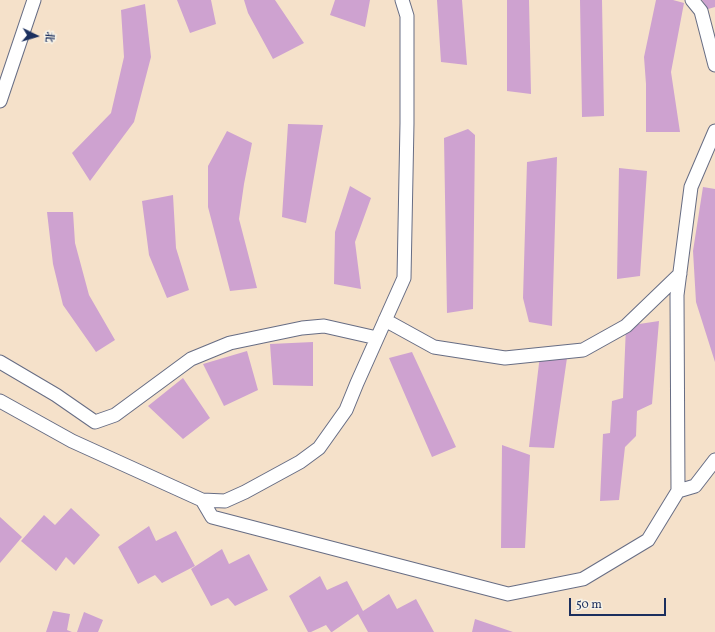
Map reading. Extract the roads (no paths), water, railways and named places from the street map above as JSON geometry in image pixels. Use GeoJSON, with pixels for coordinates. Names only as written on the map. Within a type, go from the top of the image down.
{"type":"FeatureCollection","features":[{"type":"Feature","properties":{"kind":"street"},"geometry":{"type":"LineString","coordinates":[[0,100],[34,0]]}},
{"type":"Feature","properties":{"kind":"street"},"geometry":{"type":"LineString","coordinates":[[0,401],[72,441],[202,500],[224,501],[245,492],[300,462],[319,448],[346,410],[356,383],[404,278],[407,123],[407,16],[402,0]]}},
{"type":"Feature","properties":{"kind":"street"},"geometry":{"type":"LineString","coordinates":[[692,0],[701,11],[715,64]]}},
{"type":"Feature","properties":{"kind":"street"},"geometry":{"type":"LineString","coordinates":[[202,500],[212,517],[508,594],[583,579],[648,540],[678,491],[678,295],[680,274],[691,187],[715,131]]}},
{"type":"Feature","properties":{"kind":"street"},"geometry":{"type":"LineString","coordinates":[[385,320],[434,347],[505,358],[583,350],[626,326],[680,274]]}},
{"type":"Feature","properties":{"kind":"street"},"geometry":{"type":"LineString","coordinates":[[0,362],[56,395],[96,422],[115,415],[191,359],[230,343],[302,328],[324,326],[377,338]]}},
{"type":"Feature","properties":{"kind":"street"},"geometry":{"type":"LineString","coordinates":[[678,491],[695,486],[715,460]]}}]}
